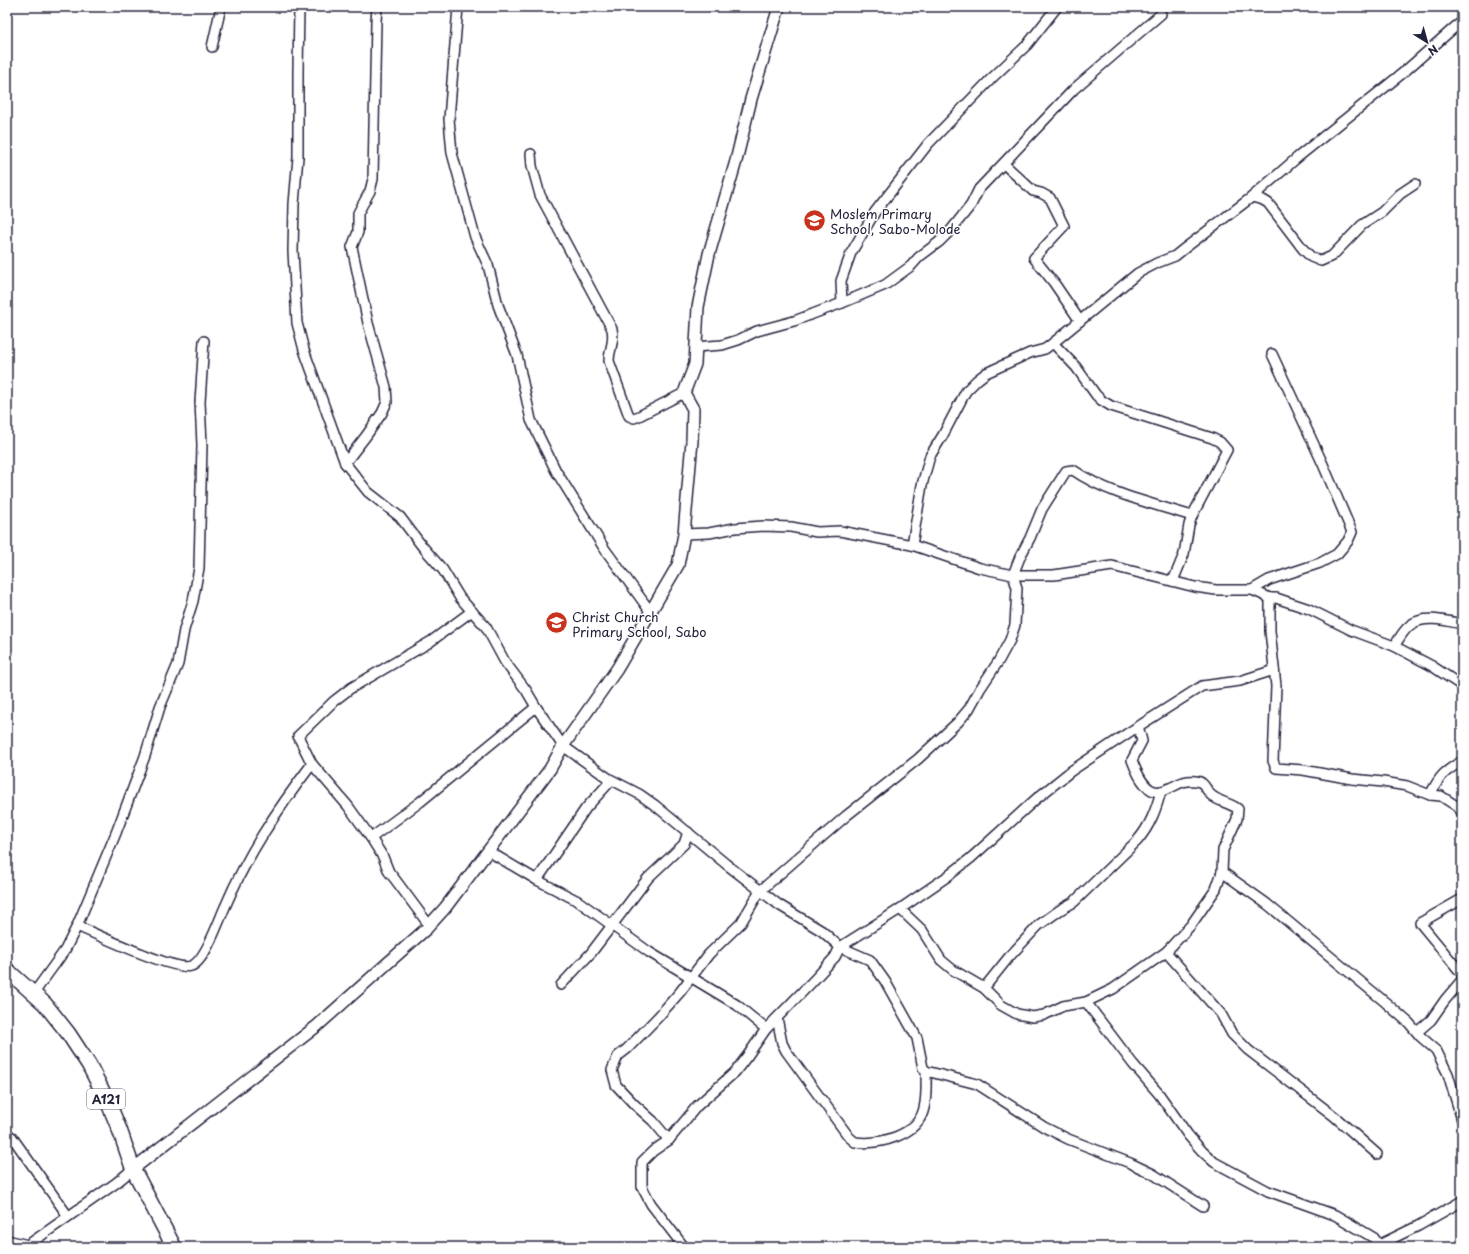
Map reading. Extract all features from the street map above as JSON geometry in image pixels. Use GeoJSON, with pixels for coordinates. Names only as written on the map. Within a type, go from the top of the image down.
{"type":"FeatureCollection","features":[{"type":"Feature","properties":{"kind":"main road","name":"A121"},"geometry":{"type":"LineString","coordinates":[[7,970],[45,1004],[61,1023],[89,1065],[108,1102],[133,1169],[174,1247]]}},
{"type":"Feature","properties":{"kind":"street"},"geometry":{"type":"LineString","coordinates":[[212,47],[221,7]]}},
{"type":"Feature","properties":{"kind":"street"},"geometry":{"type":"LineString","coordinates":[[300,7],[298,157],[292,251],[297,323],[304,350],[345,463],[368,492],[400,517],[443,570],[460,598],[486,627],[506,662],[563,746],[608,778],[639,794],[656,806],[760,891],[785,909],[822,931],[840,946],[870,960],[885,981],[917,1038],[923,1068],[926,1071],[925,1107],[920,1119],[899,1136],[873,1142],[855,1142],[849,1137],[786,1051],[782,1043],[777,1018]]}},
{"type":"Feature","properties":{"kind":"street"},"geometry":{"type":"LineString","coordinates":[[345,463],[382,413],[387,402],[386,387],[368,323],[352,247],[358,232],[358,213],[370,191],[373,179],[377,7]]}},
{"type":"Feature","properties":{"kind":"street"},"geometry":{"type":"LineString","coordinates":[[458,7],[449,119],[452,153],[475,237],[488,265],[498,305],[517,355],[531,420],[556,471],[604,548],[650,610]]}},
{"type":"Feature","properties":{"kind":"street"},"geometry":{"type":"LineString","coordinates":[[531,154],[532,166],[540,195],[612,329],[614,338],[609,355],[609,361],[629,416],[634,418],[639,416],[684,393],[695,364],[695,347],[702,286],[709,254],[736,161],[751,99],[779,7]]}},
{"type":"Feature","properties":{"kind":"street"},"geometry":{"type":"LineString","coordinates":[[842,303],[841,281],[851,253],[875,212],[928,144],[992,78],[1027,45],[1057,7]]}},
{"type":"Feature","properties":{"kind":"street"},"geometry":{"type":"LineString","coordinates":[[695,347],[722,345],[738,340],[757,331],[794,321],[885,285],[911,266],[920,256],[939,242],[951,230],[971,205],[979,189],[1074,89],[1161,14]]}},
{"type":"Feature","properties":{"kind":"street"},"geometry":{"type":"LineString","coordinates":[[912,545],[922,485],[930,456],[966,391],[986,373],[1030,353],[1045,349],[1138,273],[1175,256],[1252,197],[1298,157],[1404,72],[1454,27],[1462,22]]}},
{"type":"Feature","properties":{"kind":"street"},"geometry":{"type":"LineString","coordinates":[[1004,164],[1033,191],[1050,198],[1064,226],[1034,258],[1054,283],[1080,321]]}},
{"type":"Feature","properties":{"kind":"street"},"geometry":{"type":"LineString","coordinates":[[1252,197],[1268,203],[1303,249],[1311,257],[1321,261],[1332,256],[1362,225],[1382,212],[1400,194],[1415,184]]}},
{"type":"Feature","properties":{"kind":"street"},"geometry":{"type":"LineString","coordinates":[[34,993],[65,950],[77,926],[116,833],[145,756],[160,707],[178,664],[184,630],[193,601],[199,568],[202,445],[200,402],[204,341]]}},
{"type":"Feature","properties":{"kind":"street"},"geometry":{"type":"LineString","coordinates":[[1054,343],[1076,367],[1101,400],[1111,406],[1212,438],[1225,446],[1227,450],[1192,516],[1184,554],[1173,581]]}},
{"type":"Feature","properties":{"kind":"street"},"geometry":{"type":"LineString","coordinates":[[1252,590],[1269,580],[1320,563],[1337,554],[1348,541],[1352,532],[1322,462],[1272,354]]}},
{"type":"Feature","properties":{"kind":"street"},"geometry":{"type":"LineString","coordinates":[[7,1240],[27,1246],[116,1183],[317,1026],[394,958],[445,908],[550,769],[563,746],[617,669],[650,610],[678,565],[684,534],[692,441],[693,409],[684,393]]}},
{"type":"Feature","properties":{"kind":"street"},"geometry":{"type":"LineString","coordinates":[[669,1140],[653,1121],[616,1085],[612,1070],[618,1056],[627,1049],[658,1017],[680,992],[709,954],[741,923],[760,891],[851,811],[918,759],[958,722],[969,709],[1010,640],[1015,625],[1017,588],[1013,575],[1042,509],[1068,470],[1072,470],[1089,481],[1116,493],[1192,516]]}},
{"type":"Feature","properties":{"kind":"street"},"geometry":{"type":"LineString","coordinates":[[684,534],[709,533],[735,528],[763,526],[791,527],[817,532],[840,531],[912,545],[980,568],[1013,575],[1054,575],[1112,566],[1195,587],[1216,590],[1252,590],[1270,598],[1276,598],[1309,609],[1351,630],[1394,646],[1432,666],[1462,686]]}},
{"type":"Feature","properties":{"kind":"street"},"geometry":{"type":"LineString","coordinates":[[1270,598],[1270,631],[1276,686],[1273,761],[1276,768],[1303,770],[1352,779],[1407,786],[1430,795],[1441,796],[1458,807],[1462,813]]}},
{"type":"Feature","properties":{"kind":"street"},"geometry":{"type":"LineString","coordinates":[[428,925],[389,872],[384,857],[348,806],[312,764],[298,736],[351,688],[430,642],[472,611]]}},
{"type":"Feature","properties":{"kind":"street"},"geometry":{"type":"LineString","coordinates":[[1394,646],[1411,624],[1419,621],[1426,620],[1462,624]]}},
{"type":"Feature","properties":{"kind":"street"},"geometry":{"type":"LineString","coordinates":[[684,1247],[651,1204],[642,1187],[642,1162],[652,1151],[669,1140],[697,1106],[736,1072],[766,1029],[809,986],[835,957],[840,946],[900,909],[948,876],[971,858],[1036,799],[1065,776],[1138,726],[1202,686],[1240,681],[1274,670]]}},
{"type":"Feature","properties":{"kind":"street"},"geometry":{"type":"LineString","coordinates":[[371,838],[420,802],[536,707]]}},
{"type":"Feature","properties":{"kind":"street"},"geometry":{"type":"LineString","coordinates":[[900,909],[922,930],[941,960],[953,970],[984,988],[1001,1005],[1017,1014],[1033,1017],[1044,1015],[1063,1006],[1086,1002],[1114,989],[1166,952],[1191,925],[1216,889],[1222,872],[1223,850],[1237,819],[1238,809],[1210,794],[1205,785],[1200,782],[1185,780],[1161,791],[1153,791],[1143,781],[1132,760],[1142,741],[1138,726]]}},
{"type":"Feature","properties":{"kind":"street"},"geometry":{"type":"LineString","coordinates":[[1430,795],[1444,772],[1462,761]]}},
{"type":"Feature","properties":{"kind":"street"},"geometry":{"type":"LineString","coordinates":[[77,926],[158,960],[185,967],[192,966],[205,953],[234,887],[260,837],[312,764]]}},
{"type":"Feature","properties":{"kind":"street"},"geometry":{"type":"LineString","coordinates":[[537,880],[586,808],[608,784],[608,778]]}},
{"type":"Feature","properties":{"kind":"street"},"geometry":{"type":"LineString","coordinates":[[984,988],[1013,952],[1039,925],[1074,902],[1137,841],[1146,830],[1155,812],[1161,791]]}},
{"type":"Feature","properties":{"kind":"street"},"geometry":{"type":"LineString","coordinates":[[561,985],[591,953],[648,878],[684,844],[688,832]]}},
{"type":"Feature","properties":{"kind":"street"},"geometry":{"type":"LineString","coordinates":[[488,851],[537,880],[578,901],[650,952],[737,1005],[766,1029]]}},
{"type":"Feature","properties":{"kind":"street"},"geometry":{"type":"LineString","coordinates":[[1222,872],[1267,904],[1385,1002],[1436,1050],[1448,1074],[1462,1120]]}},
{"type":"Feature","properties":{"kind":"street"},"geometry":{"type":"LineString","coordinates":[[1462,899],[1420,923],[1462,974]]}},
{"type":"Feature","properties":{"kind":"street"},"geometry":{"type":"LineString","coordinates":[[1166,952],[1221,1014],[1232,1034],[1248,1050],[1334,1116],[1377,1154]]}},
{"type":"Feature","properties":{"kind":"street"},"geometry":{"type":"LineString","coordinates":[[1417,1032],[1431,1020],[1462,980]]}},
{"type":"Feature","properties":{"kind":"street"},"geometry":{"type":"LineString","coordinates":[[1086,1002],[1128,1058],[1159,1094],[1188,1135],[1202,1151],[1214,1162],[1268,1191],[1335,1215],[1374,1238],[1381,1246],[1462,1201]]}},
{"type":"Feature","properties":{"kind":"street"},"geometry":{"type":"LineString","coordinates":[[926,1071],[977,1084],[1044,1127],[1068,1139],[1130,1163],[1153,1174],[1203,1206]]}},
{"type":"Feature","properties":{"kind":"street"},"geometry":{"type":"LineString","coordinates":[[7,1134],[12,1137],[68,1216]]}},
{"type":"Feature","properties":{"kind":"place","name":"Moslem Primary School, Sabo-Molode"},"geometry":{"type":"Point","coordinates":[814,220]}},
{"type":"Feature","properties":{"kind":"place","name":"Christ Church Primary School, Sabo"},"geometry":{"type":"Point","coordinates":[556,623]}}]}
